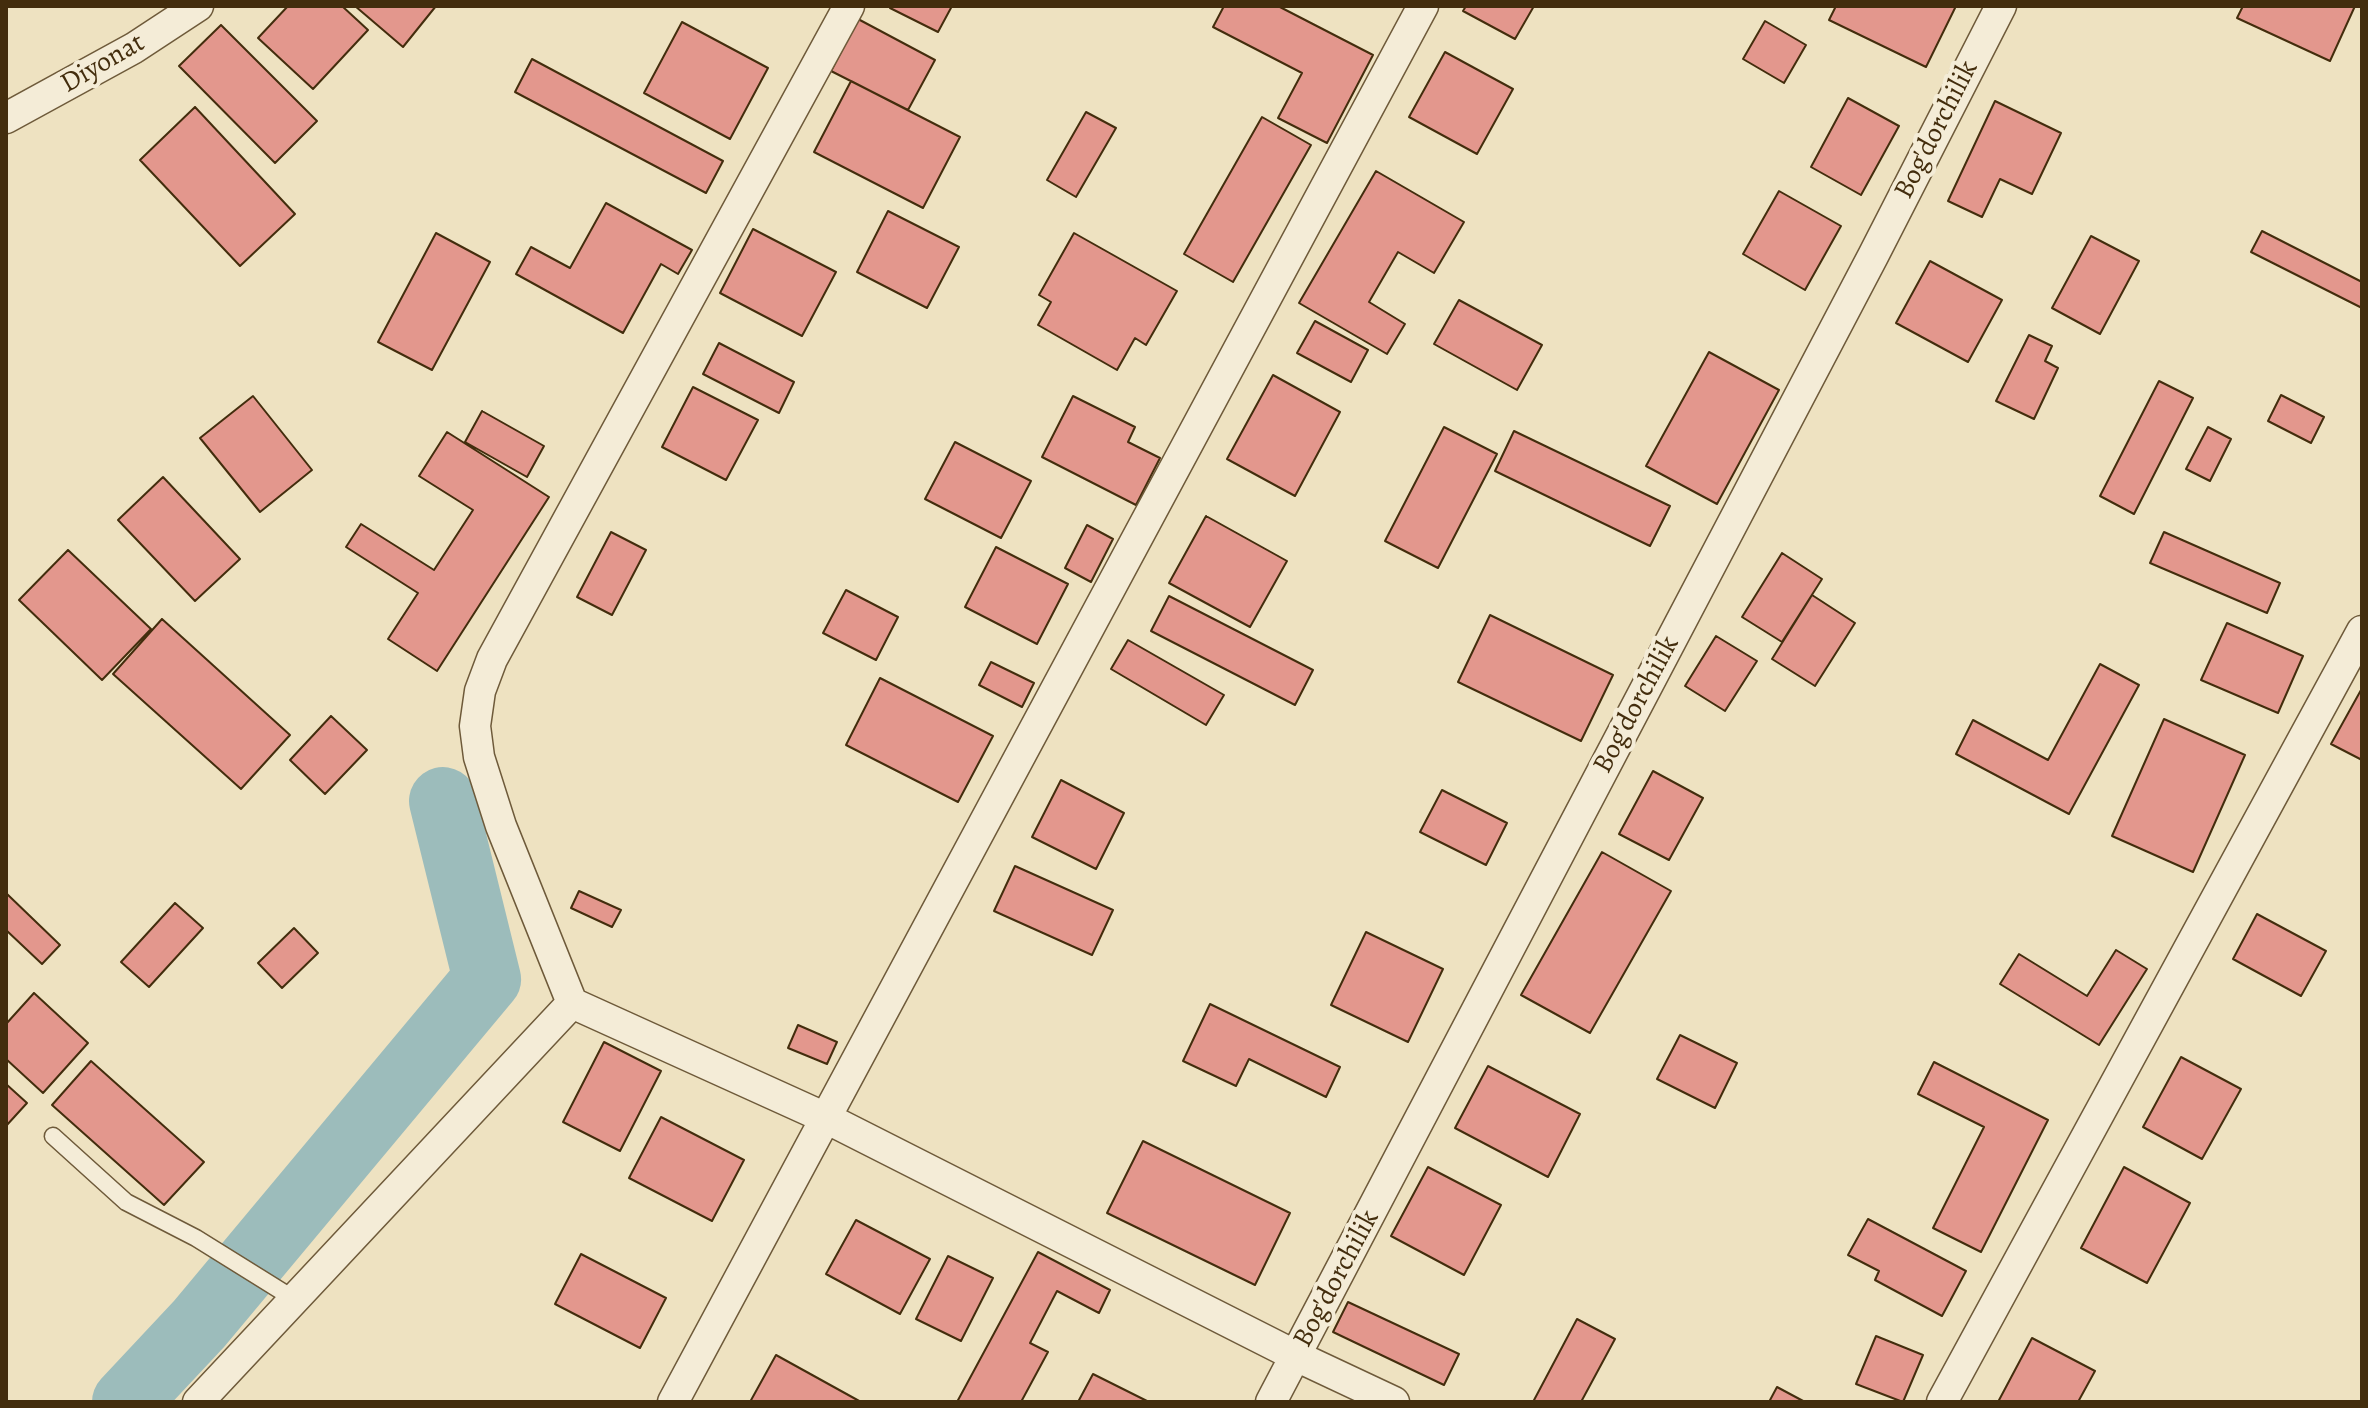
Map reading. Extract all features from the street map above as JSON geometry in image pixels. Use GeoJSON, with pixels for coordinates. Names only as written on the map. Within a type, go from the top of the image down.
{"type":"FeatureCollection","features":[{"type":"Feature","properties":{"kind":"street","name":"Diyonat"},"geometry":{"type":"LineString","coordinates":[[6,118],[134,48],[198,6]]}},
{"type":"Feature","properties":{"kind":"street"},"geometry":{"type":"LineString","coordinates":[[849,6],[492,659],[480,691],[475,726],[479,757],[501,826],[572,1003],[828,1119],[1296,1356],[1394,1402]]}},
{"type":"Feature","properties":{"kind":"street"},"geometry":{"type":"LineString","coordinates":[[673,1402],[828,1119],[1423,6]]}},
{"type":"Feature","properties":{"kind":"street","name":"Bog'dorchilik"},"geometry":{"type":"LineString","coordinates":[[1271,1402],[2001,6]]}},
{"type":"Feature","properties":{"kind":"street"},"geometry":{"type":"LineString","coordinates":[[1942,1402],[2362,631]]}},
{"type":"Feature","properties":{"kind":"street"},"geometry":{"type":"LineString","coordinates":[[198,1402],[572,1003]]}},
{"type":"Feature","properties":{"kind":"lane"},"geometry":{"type":"LineString","coordinates":[[53,1136],[126,1202],[196,1238],[294,1299]]}},
{"type":"Feature","properties":{"kind":"building"},"geometry":{"type":"Polygon","coordinates":[[[288,6],[342,6],[368,30],[313,89],[258,38],[288,6]]]}},
{"type":"Feature","properties":{"kind":"building"},"geometry":{"type":"Polygon","coordinates":[[[355,6],[436,6],[403,47],[355,6]]]}},
{"type":"Feature","properties":{"kind":"building"},"geometry":{"type":"Polygon","coordinates":[[[891,6],[952,6],[938,32],[891,6]]]}},
{"type":"Feature","properties":{"kind":"building"},"geometry":{"type":"Polygon","coordinates":[[[1224,6],[1278,6],[1373,55],[1327,143],[1278,118],[1302,73],[1213,27],[1224,6]]]}},
{"type":"Feature","properties":{"kind":"building"},"geometry":{"type":"Polygon","coordinates":[[[1466,6],[1534,6],[1515,39],[1463,11],[1466,6]]]}},
{"type":"Feature","properties":{"kind":"building"},"geometry":{"type":"Polygon","coordinates":[[[1836,6],[1956,6],[1926,67],[1829,20],[1836,6]]]}},
{"type":"Feature","properties":{"kind":"building"},"geometry":{"type":"Polygon","coordinates":[[[2243,6],[2355,6],[2330,61],[2237,18],[2243,6]]]}},
{"type":"Feature","properties":{"kind":"building"},"geometry":{"type":"Polygon","coordinates":[[[858,19],[935,60],[908,110],[831,71],[858,19]]]}},
{"type":"Feature","properties":{"kind":"building"},"geometry":{"type":"Polygon","coordinates":[[[1765,21],[1806,45],[1784,83],[1743,59],[1765,21]]]}},
{"type":"Feature","properties":{"kind":"building"},"geometry":{"type":"Polygon","coordinates":[[[682,22],[768,68],[730,139],[644,93],[682,22]]]}},
{"type":"Feature","properties":{"kind":"building"},"geometry":{"type":"Polygon","coordinates":[[[221,25],[317,121],[275,163],[179,66],[221,25]]]}},
{"type":"Feature","properties":{"kind":"building"},"geometry":{"type":"Polygon","coordinates":[[[1445,52],[1513,89],[1477,154],[1409,117],[1445,52]]]}},
{"type":"Feature","properties":{"kind":"building"},"geometry":{"type":"Polygon","coordinates":[[[532,59],[723,161],[706,193],[515,92],[532,59]]]}},
{"type":"Feature","properties":{"kind":"building"},"geometry":{"type":"Polygon","coordinates":[[[851,81],[960,137],[923,208],[814,152],[851,81]]]}},
{"type":"Feature","properties":{"kind":"building"},"geometry":{"type":"Polygon","coordinates":[[[1848,98],[1899,126],[1861,195],[1811,167],[1848,98]]]}},
{"type":"Feature","properties":{"kind":"building"},"geometry":{"type":"Polygon","coordinates":[[[1995,101],[2061,133],[2032,194],[2000,179],[1982,217],[1948,201],[1995,101]]]}},
{"type":"Feature","properties":{"kind":"building"},"geometry":{"type":"Polygon","coordinates":[[[195,107],[295,214],[240,266],[140,160],[195,107]]]}},
{"type":"Feature","properties":{"kind":"building"},"geometry":{"type":"Polygon","coordinates":[[[1086,112],[1116,128],[1076,197],[1047,180],[1086,112]]]}},
{"type":"Feature","properties":{"kind":"building"},"geometry":{"type":"Polygon","coordinates":[[[1262,117],[1311,145],[1233,282],[1184,254],[1262,117]]]}},
{"type":"Feature","properties":{"kind":"building"},"geometry":{"type":"Polygon","coordinates":[[[1376,171],[1464,222],[1434,273],[1398,252],[1369,302],[1405,324],[1387,354],[1299,303],[1376,171]]]}},
{"type":"Feature","properties":{"kind":"building"},"geometry":{"type":"Polygon","coordinates":[[[1779,191],[1841,226],[1805,290],[1743,254],[1779,191]]]}},
{"type":"Feature","properties":{"kind":"building"},"geometry":{"type":"Polygon","coordinates":[[[606,203],[692,250],[678,274],[661,264],[623,333],[516,274],[531,247],[570,268],[606,203]]]}},
{"type":"Feature","properties":{"kind":"building"},"geometry":{"type":"Polygon","coordinates":[[[888,211],[959,247],[927,308],[857,272],[888,211]]]}},
{"type":"Feature","properties":{"kind":"building"},"geometry":{"type":"Polygon","coordinates":[[[753,229],[836,272],[802,336],[720,293],[753,229]]]}},
{"type":"Feature","properties":{"kind":"building"},"geometry":{"type":"Polygon","coordinates":[[[2262,231],[2362,282],[2362,308],[2251,252],[2262,231]]]}},
{"type":"Feature","properties":{"kind":"building"},"geometry":{"type":"Polygon","coordinates":[[[436,233],[490,262],[432,370],[378,342],[436,233]]]}},
{"type":"Feature","properties":{"kind":"building"},"geometry":{"type":"Polygon","coordinates":[[[1074,233],[1177,291],[1146,345],[1135,338],[1117,370],[1038,325],[1051,302],[1039,295],[1074,233]]]}},
{"type":"Feature","properties":{"kind":"building"},"geometry":{"type":"Polygon","coordinates":[[[2091,236],[2139,261],[2100,334],[2052,308],[2091,236]]]}},
{"type":"Feature","properties":{"kind":"building"},"geometry":{"type":"Polygon","coordinates":[[[1930,261],[2002,300],[1968,362],[1896,323],[1930,261]]]}},
{"type":"Feature","properties":{"kind":"building"},"geometry":{"type":"Polygon","coordinates":[[[1459,300],[1542,345],[1517,390],[1434,344],[1459,300]]]}},
{"type":"Feature","properties":{"kind":"building"},"geometry":{"type":"Polygon","coordinates":[[[1315,321],[1368,350],[1351,382],[1297,353],[1315,321]]]}},
{"type":"Feature","properties":{"kind":"building"},"geometry":{"type":"Polygon","coordinates":[[[2029,335],[2052,346],[2045,361],[2058,368],[2034,419],[1996,401],[2029,335]]]}},
{"type":"Feature","properties":{"kind":"building"},"geometry":{"type":"Polygon","coordinates":[[[719,343],[794,382],[779,413],[703,374],[719,343]]]}},
{"type":"Feature","properties":{"kind":"building"},"geometry":{"type":"Polygon","coordinates":[[[1709,352],[1779,390],[1717,504],[1646,466],[1709,352]]]}},
{"type":"Feature","properties":{"kind":"building"},"geometry":{"type":"Polygon","coordinates":[[[1273,375],[1340,412],[1295,496],[1227,459],[1273,375]]]}},
{"type":"Feature","properties":{"kind":"building"},"geometry":{"type":"Polygon","coordinates":[[[2159,381],[2193,398],[2134,514],[2100,496],[2159,381]]]}},
{"type":"Feature","properties":{"kind":"building"},"geometry":{"type":"Polygon","coordinates":[[[693,387],[758,420],[726,480],[662,447],[693,387]]]}},
{"type":"Feature","properties":{"kind":"building"},"geometry":{"type":"Polygon","coordinates":[[[2281,395],[2324,417],[2311,443],[2268,421],[2281,395]]]}},
{"type":"Feature","properties":{"kind":"building"},"geometry":{"type":"Polygon","coordinates":[[[253,396],[312,470],[260,512],[200,438],[253,396]]]}},
{"type":"Feature","properties":{"kind":"building"},"geometry":{"type":"Polygon","coordinates":[[[1073,396],[1135,427],[1128,442],[1160,458],[1136,505],[1042,457],[1073,396]]]}},
{"type":"Feature","properties":{"kind":"building"},"geometry":{"type":"Polygon","coordinates":[[[482,411],[544,446],[527,477],[465,442],[482,411]]]}},
{"type":"Feature","properties":{"kind":"building"},"geometry":{"type":"Polygon","coordinates":[[[1444,427],[1497,454],[1438,568],[1385,541],[1444,427]]]}},
{"type":"Feature","properties":{"kind":"building"},"geometry":{"type":"Polygon","coordinates":[[[2208,427],[2231,439],[2210,481],[2186,469],[2208,427]]]}},
{"type":"Feature","properties":{"kind":"building"},"geometry":{"type":"Polygon","coordinates":[[[1514,431],[1670,506],[1650,546],[1495,471],[1514,431]]]}},
{"type":"Feature","properties":{"kind":"building"},"geometry":{"type":"Polygon","coordinates":[[[447,432],[549,497],[437,671],[388,639],[418,593],[346,547],[361,524],[434,570],[473,510],[419,476],[447,432]]]}},
{"type":"Feature","properties":{"kind":"building"},"geometry":{"type":"Polygon","coordinates":[[[955,442],[1031,481],[1001,538],[925,499],[955,442]]]}},
{"type":"Feature","properties":{"kind":"building"},"geometry":{"type":"Polygon","coordinates":[[[163,477],[240,559],[195,601],[118,520],[163,477]]]}},
{"type":"Feature","properties":{"kind":"building"},"geometry":{"type":"Polygon","coordinates":[[[1206,516],[1287,561],[1250,627],[1169,583],[1206,516]]]}},
{"type":"Feature","properties":{"kind":"building"},"geometry":{"type":"Polygon","coordinates":[[[1087,525],[1113,539],[1091,582],[1065,568],[1087,525]]]}},
{"type":"Feature","properties":{"kind":"building"},"geometry":{"type":"Polygon","coordinates":[[[611,532],[646,550],[612,615],[577,597],[611,532]]]}},
{"type":"Feature","properties":{"kind":"building"},"geometry":{"type":"Polygon","coordinates":[[[2164,532],[2280,583],[2267,613],[2150,563],[2164,532]]]}},
{"type":"Feature","properties":{"kind":"building"},"geometry":{"type":"Polygon","coordinates":[[[996,547],[1068,584],[1037,644],[965,607],[996,547]]]}},
{"type":"Feature","properties":{"kind":"building"},"geometry":{"type":"Polygon","coordinates":[[[68,550],[151,629],[102,680],[19,600],[68,550]]]}},
{"type":"Feature","properties":{"kind":"building"},"geometry":{"type":"Polygon","coordinates":[[[1782,553],[1822,579],[1782,642],[1742,617],[1782,553]]]}},
{"type":"Feature","properties":{"kind":"building"},"geometry":{"type":"Polygon","coordinates":[[[846,590],[898,617],[876,660],[823,633],[846,590]]]}},
{"type":"Feature","properties":{"kind":"building"},"geometry":{"type":"Polygon","coordinates":[[[1812,595],[1855,623],[1815,686],[1772,659],[1812,595]]]}},
{"type":"Feature","properties":{"kind":"building"},"geometry":{"type":"Polygon","coordinates":[[[1169,596],[1313,670],[1295,705],[1151,631],[1169,596]]]}},
{"type":"Feature","properties":{"kind":"building"},"geometry":{"type":"Polygon","coordinates":[[[1490,615],[1613,675],[1581,741],[1458,682],[1490,615]]]}},
{"type":"Feature","properties":{"kind":"building"},"geometry":{"type":"Polygon","coordinates":[[[162,619],[290,735],[241,789],[113,674],[162,619]]]}},
{"type":"Feature","properties":{"kind":"building"},"geometry":{"type":"Polygon","coordinates":[[[2227,623],[2303,656],[2278,713],[2201,680],[2227,623]]]}},
{"type":"Feature","properties":{"kind":"building"},"geometry":{"type":"Polygon","coordinates":[[[1716,636],[1757,661],[1725,711],[1685,686],[1716,636]]]}},
{"type":"Feature","properties":{"kind":"building"},"geometry":{"type":"Polygon","coordinates":[[[1128,640],[1224,695],[1206,725],[1111,669],[1128,640]]]}},
{"type":"Feature","properties":{"kind":"building"},"geometry":{"type":"Polygon","coordinates":[[[991,662],[1034,683],[1022,707],[979,685],[991,662]]]}},
{"type":"Feature","properties":{"kind":"building"},"geometry":{"type":"Polygon","coordinates":[[[2100,664],[2139,685],[2069,814],[1956,754],[1973,720],[2048,760],[2100,664]]]}},
{"type":"Feature","properties":{"kind":"building"},"geometry":{"type":"Polygon","coordinates":[[[880,678],[993,736],[958,802],[846,745],[880,678]]]}},
{"type":"Feature","properties":{"kind":"building"},"geometry":{"type":"Polygon","coordinates":[[[2362,690],[2362,760],[2331,744],[2362,690]]]}},
{"type":"Feature","properties":{"kind":"building"},"geometry":{"type":"Polygon","coordinates":[[[331,716],[367,750],[325,794],[290,760],[331,716]]]}},
{"type":"Feature","properties":{"kind":"building"},"geometry":{"type":"Polygon","coordinates":[[[2164,719],[2245,755],[2193,872],[2112,836],[2164,719]]]}},
{"type":"Feature","properties":{"kind":"building"},"geometry":{"type":"Polygon","coordinates":[[[1653,771],[1703,798],[1669,860],[1619,834],[1653,771]]]}},
{"type":"Feature","properties":{"kind":"building"},"geometry":{"type":"Polygon","coordinates":[[[1061,780],[1124,813],[1096,869],[1032,837],[1061,780]]]}},
{"type":"Feature","properties":{"kind":"building"},"geometry":{"type":"Polygon","coordinates":[[[1442,790],[1507,823],[1486,865],[1420,832],[1442,790]]]}},
{"type":"Feature","properties":{"kind":"building"},"geometry":{"type":"Polygon","coordinates":[[[1602,852],[1671,891],[1590,1033],[1521,995],[1602,852]]]}},
{"type":"Feature","properties":{"kind":"building"},"geometry":{"type":"Polygon","coordinates":[[[1015,866],[1113,910],[1092,955],[994,911],[1015,866]]]}},
{"type":"Feature","properties":{"kind":"building"},"geometry":{"type":"Polygon","coordinates":[[[579,891],[621,910],[612,927],[571,908],[579,891]]]}},
{"type":"Feature","properties":{"kind":"building"},"geometry":{"type":"Polygon","coordinates":[[[6,893],[60,945],[42,964],[6,930],[6,893]]]}},
{"type":"Feature","properties":{"kind":"building"},"geometry":{"type":"Polygon","coordinates":[[[175,903],[203,928],[149,987],[121,962],[175,903]]]}},
{"type":"Feature","properties":{"kind":"building"},"geometry":{"type":"Polygon","coordinates":[[[2257,914],[2326,951],[2301,996],[2233,959],[2257,914]]]}},
{"type":"Feature","properties":{"kind":"building"},"geometry":{"type":"Polygon","coordinates":[[[294,928],[318,953],[282,988],[258,963],[294,928]]]}},
{"type":"Feature","properties":{"kind":"building"},"geometry":{"type":"Polygon","coordinates":[[[1366,932],[1443,969],[1408,1042],[1331,1005],[1366,932]]]}},
{"type":"Feature","properties":{"kind":"building"},"geometry":{"type":"Polygon","coordinates":[[[2116,950],[2147,969],[2099,1045],[2000,984],[2019,954],[2087,996],[2116,950]]]}},
{"type":"Feature","properties":{"kind":"building"},"geometry":{"type":"Polygon","coordinates":[[[34,993],[88,1043],[43,1093],[6,1059],[6,1024],[34,993]]]}},
{"type":"Feature","properties":{"kind":"building"},"geometry":{"type":"Polygon","coordinates":[[[1210,1004],[1340,1067],[1326,1097],[1249,1059],[1236,1086],[1183,1061],[1210,1004]]]}},
{"type":"Feature","properties":{"kind":"building"},"geometry":{"type":"Polygon","coordinates":[[[798,1025],[837,1042],[827,1064],[788,1048],[798,1025]]]}},
{"type":"Feature","properties":{"kind":"building"},"geometry":{"type":"Polygon","coordinates":[[[1680,1035],[1737,1063],[1715,1108],[1657,1079],[1680,1035]]]}},
{"type":"Feature","properties":{"kind":"building"},"geometry":{"type":"Polygon","coordinates":[[[604,1042],[661,1071],[620,1151],[563,1122],[604,1042]]]}},
{"type":"Feature","properties":{"kind":"building"},"geometry":{"type":"Polygon","coordinates":[[[2181,1057],[2241,1089],[2202,1159],[2143,1127],[2181,1057]]]}},
{"type":"Feature","properties":{"kind":"building"},"geometry":{"type":"Polygon","coordinates":[[[91,1061],[204,1162],[164,1205],[52,1105],[91,1061]]]}},
{"type":"Feature","properties":{"kind":"building"},"geometry":{"type":"Polygon","coordinates":[[[1934,1062],[2048,1120],[1981,1252],[1933,1228],[1984,1127],[1918,1094],[1934,1062]]]}},
{"type":"Feature","properties":{"kind":"building"},"geometry":{"type":"Polygon","coordinates":[[[1488,1066],[1580,1114],[1548,1177],[1455,1128],[1488,1066]]]}},
{"type":"Feature","properties":{"kind":"building"},"geometry":{"type":"Polygon","coordinates":[[[6,1084],[27,1103],[6,1126],[6,1084]]]}},
{"type":"Feature","properties":{"kind":"building"},"geometry":{"type":"Polygon","coordinates":[[[661,1117],[744,1160],[712,1221],[629,1178],[661,1117]]]}},
{"type":"Feature","properties":{"kind":"building"},"geometry":{"type":"Polygon","coordinates":[[[1143,1141],[1290,1213],[1255,1285],[1107,1213],[1143,1141]]]}},
{"type":"Feature","properties":{"kind":"building"},"geometry":{"type":"Polygon","coordinates":[[[1428,1167],[1501,1205],[1464,1275],[1391,1236],[1428,1167]]]}},
{"type":"Feature","properties":{"kind":"building"},"geometry":{"type":"Polygon","coordinates":[[[2124,1167],[2190,1203],[2147,1283],[2081,1248],[2124,1167]]]}},
{"type":"Feature","properties":{"kind":"building"},"geometry":{"type":"Polygon","coordinates":[[[1868,1219],[1966,1271],[1942,1316],[1875,1280],[1879,1271],[1848,1255],[1868,1219]]]}},
{"type":"Feature","properties":{"kind":"building"},"geometry":{"type":"Polygon","coordinates":[[[856,1220],[930,1259],[900,1314],[826,1274],[856,1220]]]}},
{"type":"Feature","properties":{"kind":"building"},"geometry":{"type":"Polygon","coordinates":[[[1038,1252],[1110,1290],[1099,1313],[1057,1291],[1030,1343],[1048,1352],[1021,1402],[957,1402],[1038,1252]]]}},
{"type":"Feature","properties":{"kind":"building"},"geometry":{"type":"Polygon","coordinates":[[[581,1254],[666,1298],[640,1348],[555,1304],[581,1254]]]}},
{"type":"Feature","properties":{"kind":"building"},"geometry":{"type":"Polygon","coordinates":[[[948,1256],[993,1278],[961,1341],[916,1319],[948,1256]]]}},
{"type":"Feature","properties":{"kind":"building"},"geometry":{"type":"Polygon","coordinates":[[[1348,1302],[1459,1354],[1444,1385],[1333,1332],[1348,1302]]]}},
{"type":"Feature","properties":{"kind":"building"},"geometry":{"type":"Polygon","coordinates":[[[1577,1319],[1615,1339],[1581,1402],[1533,1402],[1577,1319]]]}},
{"type":"Feature","properties":{"kind":"building"},"geometry":{"type":"Polygon","coordinates":[[[1876,1336],[1923,1355],[1903,1402],[1856,1384],[1876,1336]]]}},
{"type":"Feature","properties":{"kind":"building"},"geometry":{"type":"Polygon","coordinates":[[[2032,1338],[2095,1371],[2078,1402],[1998,1402],[2032,1338]]]}},
{"type":"Feature","properties":{"kind":"building"},"geometry":{"type":"Polygon","coordinates":[[[776,1355],[861,1402],[750,1402],[776,1355]]]}},
{"type":"Feature","properties":{"kind":"building"},"geometry":{"type":"Polygon","coordinates":[[[1093,1374],[1149,1402],[1078,1402],[1093,1374]]]}},
{"type":"Feature","properties":{"kind":"building"},"geometry":{"type":"Polygon","coordinates":[[[1777,1387],[1805,1402],[1769,1402],[1777,1387]]]}},
{"type":"Feature","properties":{"kind":"waterway"},"geometry":{"type":"LineString","coordinates":[[126,1402],[199,1324],[487,979],[443,801]]}}]}
